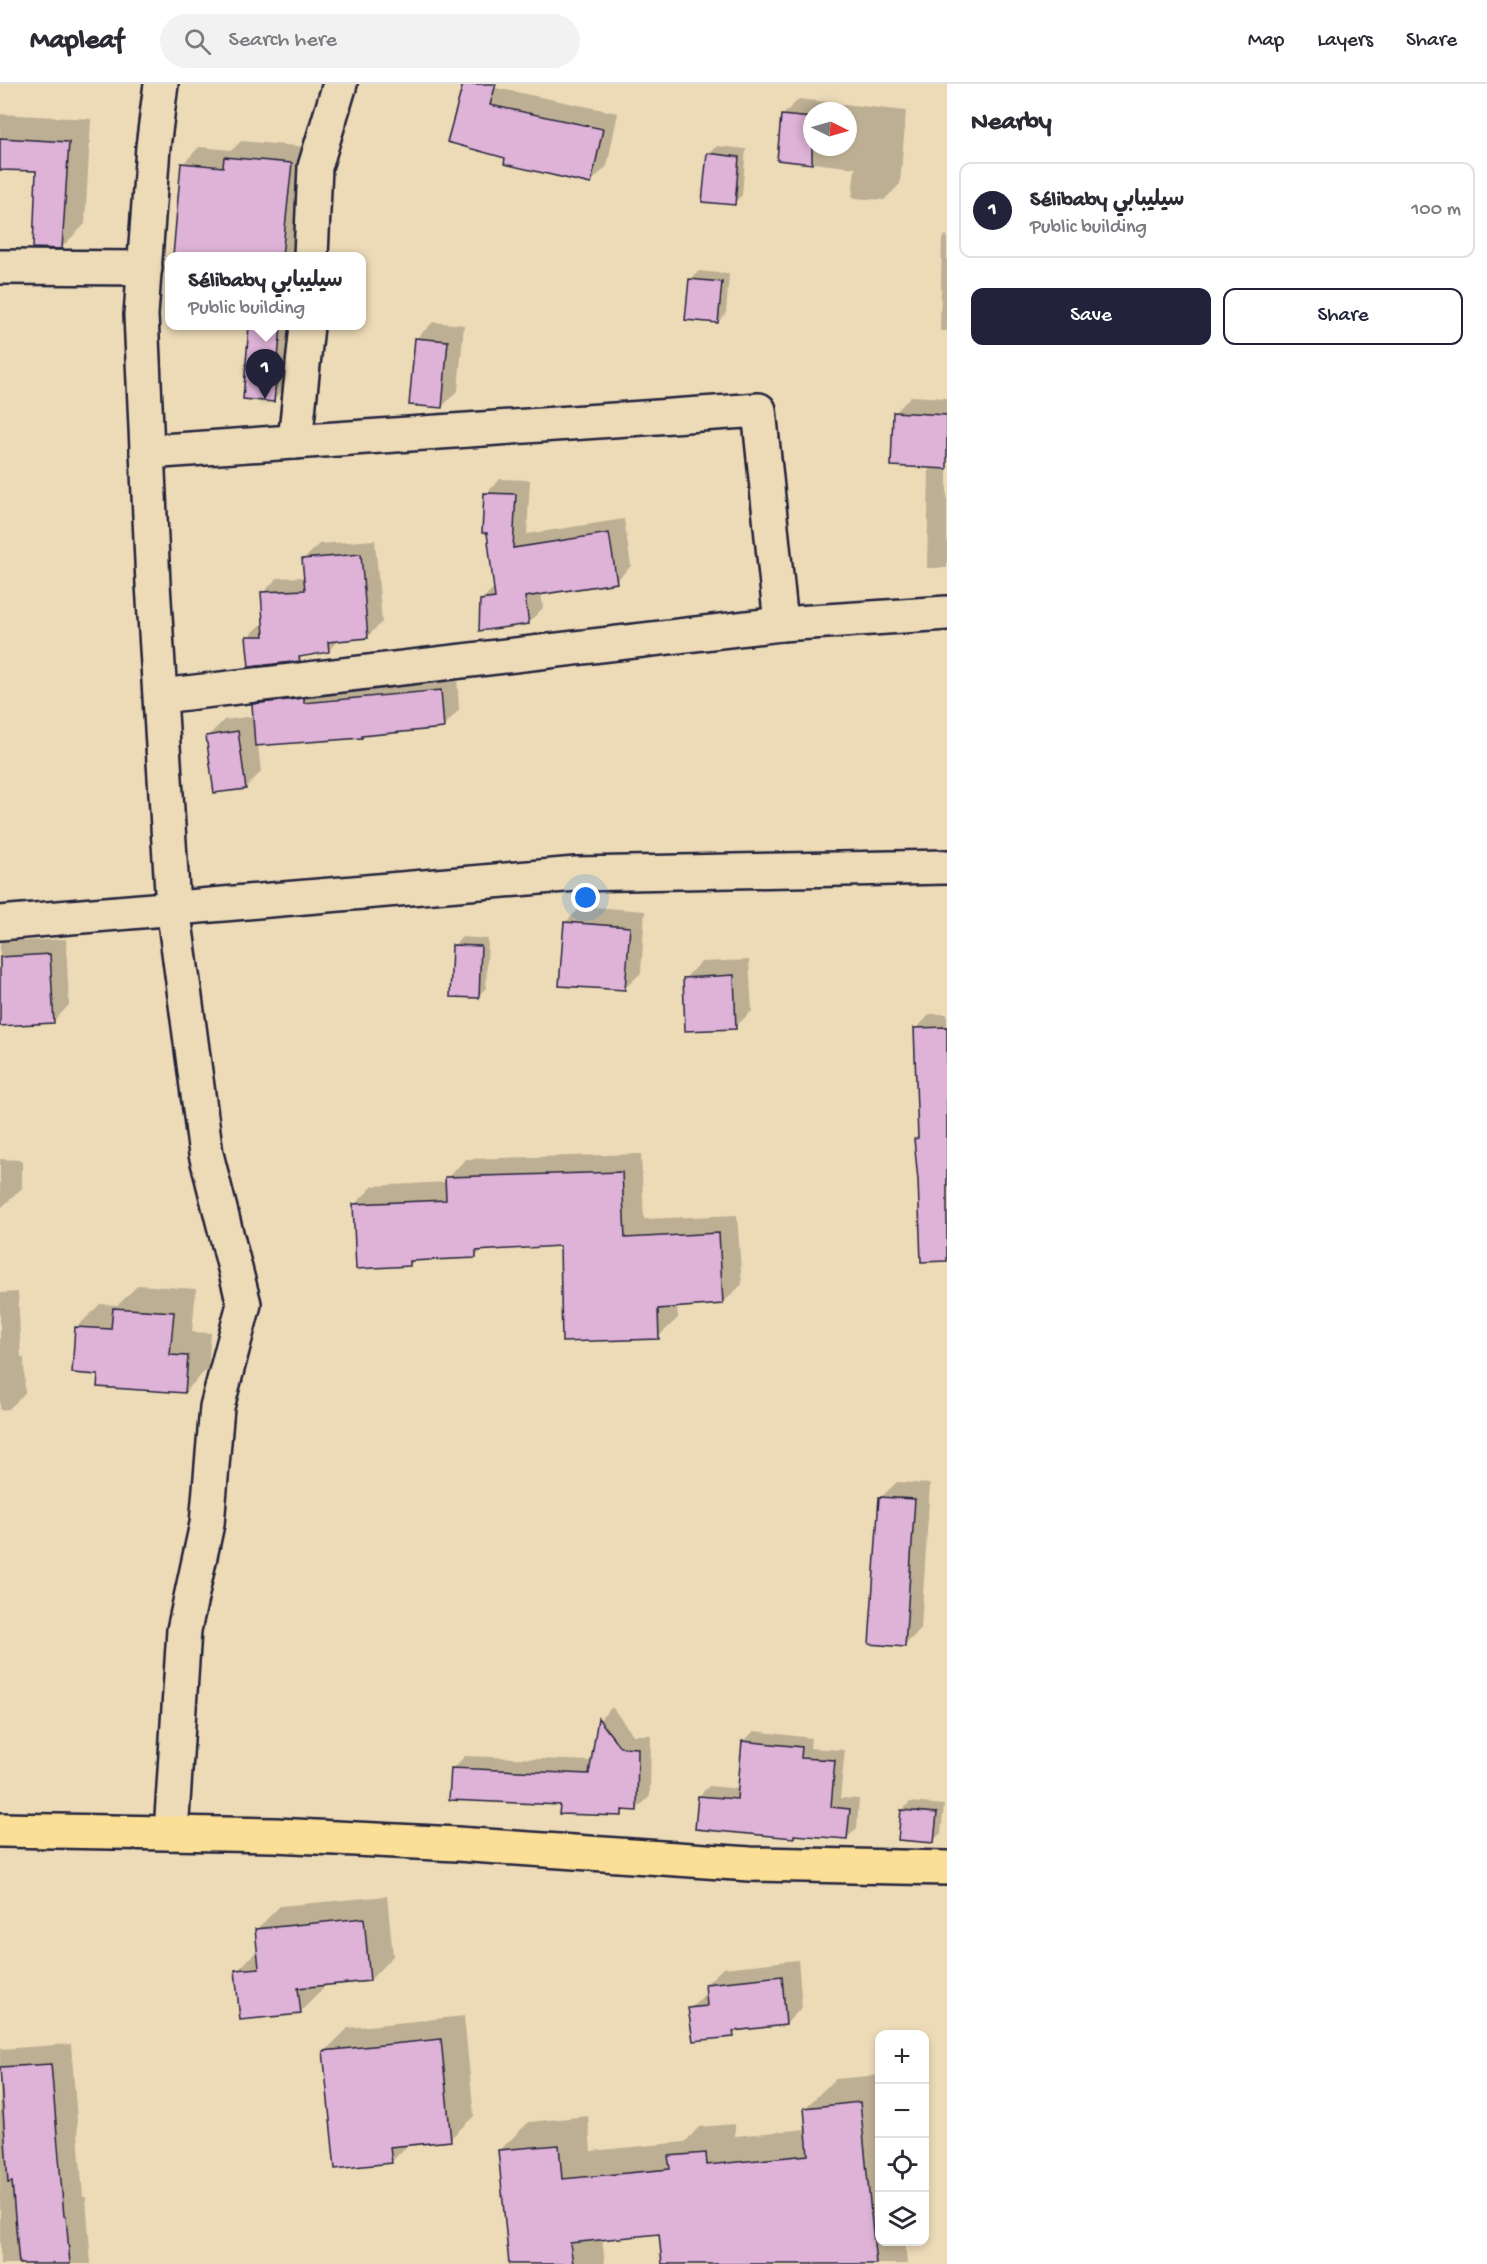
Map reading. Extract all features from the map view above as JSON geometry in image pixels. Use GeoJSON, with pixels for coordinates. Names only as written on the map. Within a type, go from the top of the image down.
{"type":"FeatureCollection","features":[{"type":"Feature","properties":{"kind":"main road"},"geometry":{"type":"LineString","coordinates":[[0,1830],[275,1835],[423,1842],[750,1864],[947,1868]]}},
{"type":"Feature","properties":{"kind":"street"},"geometry":{"type":"LineString","coordinates":[[161,84],[153,147],[141,315],[173,907],[206,1155],[244,1304],[217,1407],[207,1524],[184,1630],[171,1833]]}},
{"type":"Feature","properties":{"kind":"street"},"geometry":{"type":"LineString","coordinates":[[311,252],[315,167],[340,84]]}},
{"type":"Feature","properties":{"kind":"street"},"geometry":{"type":"LineString","coordinates":[[0,267],[144,268]]}},
{"type":"Feature","properties":{"kind":"street"},"geometry":{"type":"LineString","coordinates":[[295,442],[307,330]]}},
{"type":"Feature","properties":{"kind":"street"},"geometry":{"type":"LineString","coordinates":[[147,452],[759,410],[782,624]]}},
{"type":"Feature","properties":{"kind":"street"},"geometry":{"type":"LineString","coordinates":[[161,696],[782,624],[947,613]]}},
{"type":"Feature","properties":{"kind":"street"},"geometry":{"type":"LineString","coordinates":[[0,923],[576,874],[947,867]]}},
{"type":"Feature","properties":{"kind":"building"},"geometry":{"type":"Polygon","coordinates":[[[463,84],[496,84],[490,105],[603,129],[591,184],[504,164],[505,158],[447,142],[463,84]]]}},
{"type":"Feature","properties":{"kind":"building"},"geometry":{"type":"Polygon","coordinates":[[[781,115],[803,117],[803,156],[812,156],[812,164],[777,160],[781,115]]]}},
{"type":"Feature","properties":{"kind":"building"},"geometry":{"type":"Polygon","coordinates":[[[0,138],[69,142],[62,249],[33,248],[36,171],[0,170],[0,138]]]}},
{"type":"Feature","properties":{"kind":"building"},"geometry":{"type":"Polygon","coordinates":[[[707,153],[739,157],[735,205],[702,202],[707,153]]]}},
{"type":"Feature","properties":{"kind":"building"},"geometry":{"type":"Polygon","coordinates":[[[224,157],[292,163],[282,252],[173,252],[181,163],[223,167],[224,157]]]}},
{"type":"Feature","properties":{"kind":"building"},"geometry":{"type":"Polygon","coordinates":[[[689,279],[722,282],[718,323],[685,320],[689,279]]]}},
{"type":"Feature","properties":{"kind":"building"},"geometry":{"type":"Polygon","coordinates":[[[249,330],[281,330],[274,402],[243,399],[249,330]]]}},
{"type":"Feature","properties":{"kind":"building"},"geometry":{"type":"Polygon","coordinates":[[[415,338],[448,341],[442,408],[409,405],[415,338]]]}},
{"type":"Feature","properties":{"kind":"building"},"geometry":{"type":"Polygon","coordinates":[[[893,412],[947,415],[947,469],[891,466],[893,412]]]}},
{"type":"Feature","properties":{"kind":"building"},"geometry":{"type":"Polygon","coordinates":[[[484,493],[516,494],[513,548],[609,533],[617,583],[525,597],[529,624],[479,631],[480,600],[495,598],[487,533],[482,533],[484,493]]]}},
{"type":"Feature","properties":{"kind":"building"},"geometry":{"type":"Polygon","coordinates":[[[361,554],[368,638],[328,642],[329,652],[299,657],[300,661],[249,667],[246,636],[264,636],[261,592],[305,590],[302,559],[361,554]]]}},
{"type":"Feature","properties":{"kind":"building"},"geometry":{"type":"Polygon","coordinates":[[[441,690],[444,728],[362,736],[362,738],[255,746],[252,704],[304,698],[304,703],[441,690]]]}},
{"type":"Feature","properties":{"kind":"building"},"geometry":{"type":"Polygon","coordinates":[[[238,731],[246,789],[214,793],[206,736],[238,731]]]}},
{"type":"Feature","properties":{"kind":"building"},"geometry":{"type":"Polygon","coordinates":[[[564,922],[630,927],[625,990],[559,986],[564,922]]]}},
{"type":"Feature","properties":{"kind":"building"},"geometry":{"type":"Polygon","coordinates":[[[452,945],[481,946],[479,998],[450,997],[452,945]]]}},
{"type":"Feature","properties":{"kind":"building"},"geometry":{"type":"Polygon","coordinates":[[[50,954],[54,1023],[0,1026],[0,957],[50,954]]]}},
{"type":"Feature","properties":{"kind":"building"},"geometry":{"type":"Polygon","coordinates":[[[734,975],[736,1029],[685,1031],[683,978],[734,975]]]}},
{"type":"Feature","properties":{"kind":"building"},"geometry":{"type":"Polygon","coordinates":[[[947,1027],[947,1261],[921,1262],[914,1139],[918,1138],[914,1028],[947,1027]]]}},
{"type":"Feature","properties":{"kind":"building"},"geometry":{"type":"Polygon","coordinates":[[[622,1172],[625,1238],[719,1233],[723,1304],[658,1309],[659,1339],[562,1342],[560,1246],[476,1251],[476,1258],[410,1261],[410,1266],[356,1269],[353,1204],[446,1200],[445,1177],[622,1172]]]}},
{"type":"Feature","properties":{"kind":"building"},"geometry":{"type":"Polygon","coordinates":[[[113,1308],[174,1312],[170,1355],[188,1356],[185,1393],[97,1387],[98,1375],[72,1373],[75,1327],[111,1329],[113,1308]]]}},
{"type":"Feature","properties":{"kind":"building"},"geometry":{"type":"Polygon","coordinates":[[[879,1497],[915,1499],[905,1647],[869,1644],[879,1497]]]}},
{"type":"Feature","properties":{"kind":"building"},"geometry":{"type":"Polygon","coordinates":[[[598,1718],[620,1747],[638,1748],[637,1811],[622,1810],[622,1816],[559,1814],[560,1805],[449,1800],[451,1768],[589,1774],[598,1718]]]}},
{"type":"Feature","properties":{"kind":"building"},"geometry":{"type":"Polygon","coordinates":[[[742,1741],[802,1747],[801,1758],[835,1760],[831,1807],[850,1809],[847,1839],[794,1835],[794,1838],[695,1829],[698,1796],[737,1799],[742,1741]]]}},
{"type":"Feature","properties":{"kind":"building"},"geometry":{"type":"Polygon","coordinates":[[[901,1810],[937,1813],[934,1843],[898,1840],[901,1810]]]}},
{"type":"Feature","properties":{"kind":"building"},"geometry":{"type":"Polygon","coordinates":[[[364,1918],[370,1981],[298,1988],[301,2014],[240,2020],[235,1970],[259,1968],[255,1929],[364,1918]]]}},
{"type":"Feature","properties":{"kind":"building"},"geometry":{"type":"Polygon","coordinates":[[[782,1976],[786,2025],[733,2031],[734,2037],[693,2041],[688,2008],[707,2006],[705,1984],[782,1976]]]}},
{"type":"Feature","properties":{"kind":"building"},"geometry":{"type":"Polygon","coordinates":[[[441,2039],[451,2141],[390,2147],[392,2163],[335,2169],[323,2051],[441,2039]]]}},
{"type":"Feature","properties":{"kind":"building"},"geometry":{"type":"Polygon","coordinates":[[[51,2064],[70,2264],[19,2264],[12,2182],[8,2183],[0,2067],[51,2064]]]}},
{"type":"Feature","properties":{"kind":"building"},"geometry":{"type":"Polygon","coordinates":[[[860,2102],[876,2264],[662,2264],[659,2234],[570,2243],[573,2264],[509,2264],[498,2150],[559,2145],[562,2179],[670,2169],[668,2156],[706,2153],[707,2165],[808,2155],[804,2108],[860,2102]]]}},
{"type":"Feature","properties":{"kind":"place","name":"Sélibaby سيليبابي"},"geometry":{"type":"Point","coordinates":[265,399]}}]}
